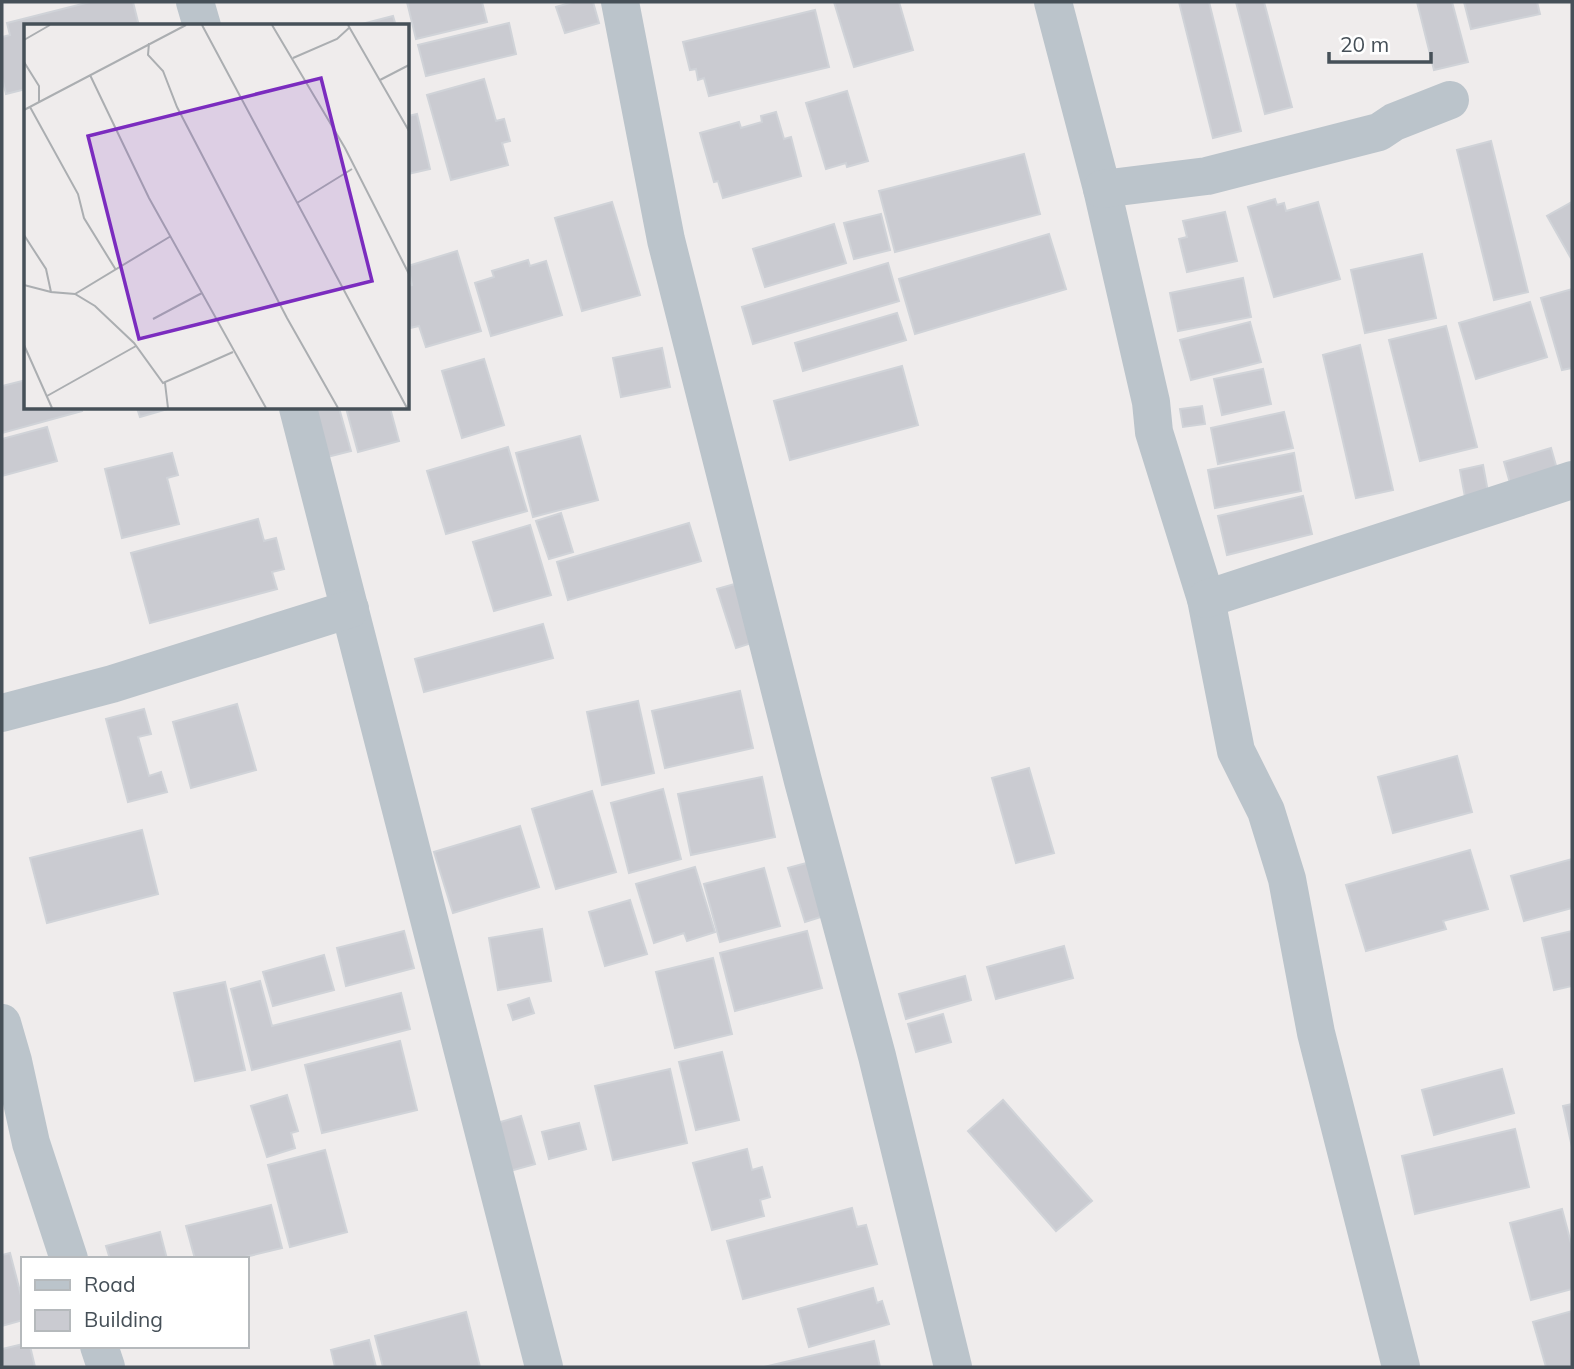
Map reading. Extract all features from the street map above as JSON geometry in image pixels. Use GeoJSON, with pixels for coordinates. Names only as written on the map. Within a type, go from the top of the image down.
{"type":"FeatureCollection","features":[{"type":"Feature","properties":{"kind":"street"},"geometry":{"type":"LineString","coordinates":[[195,2],[201,24]]}},
{"type":"Feature","properties":{"kind":"street"},"geometry":{"type":"LineString","coordinates":[[620,2],[666,240],[803,780],[877,1056],[953,1367]]}},
{"type":"Feature","properties":{"kind":"street"},"geometry":{"type":"LineString","coordinates":[[1053,2],[1102,189],[1152,402],[1154,432],[1206,599],[1236,751],[1266,811],[1287,879],[1315,1033],[1401,1367]]}},
{"type":"Feature","properties":{"kind":"street"},"geometry":{"type":"LineString","coordinates":[[1102,189],[1207,176],[1379,132],[1394,122],[1450,100]]}},
{"type":"Feature","properties":{"kind":"street"},"geometry":{"type":"LineString","coordinates":[[300,410],[544,1367]]}},
{"type":"Feature","properties":{"kind":"street"},"geometry":{"type":"LineString","coordinates":[[1206,599],[1572,480]]}},
{"type":"Feature","properties":{"kind":"street"},"geometry":{"type":"LineString","coordinates":[[2,713],[112,684],[350,609]]}},
{"type":"Feature","properties":{"kind":"street"},"geometry":{"type":"LineString","coordinates":[[2,1023],[31,1143],[68,1257]]}},
{"type":"Feature","properties":{"kind":"street"},"geometry":{"type":"LineString","coordinates":[[100,1348],[106,1367]]}},
{"type":"Feature","properties":{"kind":"building"},"geometry":{"type":"Polygon","coordinates":[[[90,2],[133,2],[138,24],[24,24],[24,90],[6,94],[2,78],[2,37],[10,35],[7,23],[90,2]]]}},
{"type":"Feature","properties":{"kind":"building"},"geometry":{"type":"Polygon","coordinates":[[[407,2],[482,2],[487,22],[416,39],[407,2]]]}},
{"type":"Feature","properties":{"kind":"building"},"geometry":{"type":"Polygon","coordinates":[[[573,2],[593,2],[599,23],[565,33],[556,7],[573,2]]]}},
{"type":"Feature","properties":{"kind":"building"},"geometry":{"type":"Polygon","coordinates":[[[834,2],[899,2],[913,50],[854,67],[834,2]]]}},
{"type":"Feature","properties":{"kind":"building"},"geometry":{"type":"Polygon","coordinates":[[[1179,2],[1209,2],[1241,131],[1213,138],[1179,2]]]}},
{"type":"Feature","properties":{"kind":"building"},"geometry":{"type":"Polygon","coordinates":[[[1236,2],[1264,2],[1292,107],[1265,114],[1236,2]]]}},
{"type":"Feature","properties":{"kind":"building"},"geometry":{"type":"Polygon","coordinates":[[[1417,2],[1452,2],[1468,62],[1434,70],[1417,2]]]}},
{"type":"Feature","properties":{"kind":"building"},"geometry":{"type":"Polygon","coordinates":[[[1464,2],[1537,2],[1540,14],[1471,29],[1464,2]]]}},
{"type":"Feature","properties":{"kind":"building"},"geometry":{"type":"Polygon","coordinates":[[[815,10],[829,67],[709,96],[704,78],[698,80],[696,69],[690,70],[683,42],[815,10]]]}},
{"type":"Feature","properties":{"kind":"building"},"geometry":{"type":"Polygon","coordinates":[[[393,16],[395,24],[362,24],[393,16]]]}},
{"type":"Feature","properties":{"kind":"building"},"geometry":{"type":"Polygon","coordinates":[[[509,23],[516,54],[426,76],[418,45],[509,23]]]}},
{"type":"Feature","properties":{"kind":"building"},"geometry":{"type":"Polygon","coordinates":[[[484,79],[496,121],[504,119],[510,141],[502,143],[508,165],[451,180],[427,95],[484,79]]]}},
{"type":"Feature","properties":{"kind":"building"},"geometry":{"type":"Polygon","coordinates":[[[847,91],[868,161],[847,167],[846,163],[826,169],[806,103],[847,91]]]}},
{"type":"Feature","properties":{"kind":"building"},"geometry":{"type":"Polygon","coordinates":[[[776,112],[784,139],[791,137],[801,176],[723,198],[718,181],[714,182],[700,133],[739,122],[741,128],[762,122],[761,116],[776,112]]]}},
{"type":"Feature","properties":{"kind":"building"},"geometry":{"type":"Polygon","coordinates":[[[417,114],[430,169],[410,174],[410,116],[417,114]]]}},
{"type":"Feature","properties":{"kind":"building"},"geometry":{"type":"Polygon","coordinates":[[[1491,141],[1528,292],[1494,300],[1457,150],[1491,141]]]}},
{"type":"Feature","properties":{"kind":"building"},"geometry":{"type":"Polygon","coordinates":[[[1024,154],[1040,214],[895,252],[879,191],[1024,154]]]}},
{"type":"Feature","properties":{"kind":"building"},"geometry":{"type":"Polygon","coordinates":[[[1275,199],[1277,205],[1284,203],[1286,211],[1318,202],[1340,279],[1274,297],[1248,207],[1275,199]]]}},
{"type":"Feature","properties":{"kind":"building"},"geometry":{"type":"Polygon","coordinates":[[[612,202],[640,295],[582,311],[555,218],[612,202]]]}},
{"type":"Feature","properties":{"kind":"building"},"geometry":{"type":"Polygon","coordinates":[[[1572,202],[1572,260],[1547,216],[1572,202]]]}},
{"type":"Feature","properties":{"kind":"building"},"geometry":{"type":"Polygon","coordinates":[[[1225,212],[1237,261],[1187,272],[1179,239],[1187,237],[1183,221],[1225,212]]]}},
{"type":"Feature","properties":{"kind":"building"},"geometry":{"type":"Polygon","coordinates":[[[881,214],[890,250],[854,259],[844,223],[881,214]]]}},
{"type":"Feature","properties":{"kind":"building"},"geometry":{"type":"Polygon","coordinates":[[[834,224],[846,263],[765,287],[753,249],[834,224]]]}},
{"type":"Feature","properties":{"kind":"building"},"geometry":{"type":"Polygon","coordinates":[[[1049,234],[1066,289],[915,334],[899,279],[1049,234]]]}},
{"type":"Feature","properties":{"kind":"building"},"geometry":{"type":"Polygon","coordinates":[[[457,251],[481,331],[426,347],[419,326],[410,328],[410,265],[457,251]]]}},
{"type":"Feature","properties":{"kind":"building"},"geometry":{"type":"Polygon","coordinates":[[[1422,254],[1436,318],[1365,333],[1351,270],[1422,254]]]}},
{"type":"Feature","properties":{"kind":"building"},"geometry":{"type":"Polygon","coordinates":[[[528,260],[530,266],[546,261],[562,315],[491,336],[475,283],[494,277],[492,271],[528,260]]]}},
{"type":"Feature","properties":{"kind":"building"},"geometry":{"type":"Polygon","coordinates":[[[888,263],[899,301],[753,344],[742,307],[888,263]]]}},
{"type":"Feature","properties":{"kind":"building"},"geometry":{"type":"Polygon","coordinates":[[[1243,278],[1251,317],[1178,331],[1170,293],[1243,278]]]}},
{"type":"Feature","properties":{"kind":"building"},"geometry":{"type":"Polygon","coordinates":[[[1572,289],[1572,368],[1562,370],[1541,298],[1572,289]]]}},
{"type":"Feature","properties":{"kind":"building"},"geometry":{"type":"Polygon","coordinates":[[[1530,302],[1547,357],[1476,379],[1459,323],[1530,302]]]}},
{"type":"Feature","properties":{"kind":"building"},"geometry":{"type":"Polygon","coordinates":[[[897,313],[906,340],[803,371],[795,343],[897,313]]]}},
{"type":"Feature","properties":{"kind":"building"},"geometry":{"type":"Polygon","coordinates":[[[1250,322],[1261,362],[1191,380],[1180,340],[1250,322]]]}},
{"type":"Feature","properties":{"kind":"building"},"geometry":{"type":"Polygon","coordinates":[[[1446,326],[1477,447],[1420,461],[1389,340],[1446,326]]]}},
{"type":"Feature","properties":{"kind":"building"},"geometry":{"type":"Polygon","coordinates":[[[1360,345],[1393,490],[1356,498],[1323,355],[1360,345]]]}},
{"type":"Feature","properties":{"kind":"building"},"geometry":{"type":"Polygon","coordinates":[[[662,348],[670,387],[621,397],[613,358],[662,348]]]}},
{"type":"Feature","properties":{"kind":"building"},"geometry":{"type":"Polygon","coordinates":[[[484,359],[504,425],[462,438],[442,371],[484,359]]]}},
{"type":"Feature","properties":{"kind":"building"},"geometry":{"type":"Polygon","coordinates":[[[902,366],[918,425],[790,460],[774,401],[902,366]]]}},
{"type":"Feature","properties":{"kind":"building"},"geometry":{"type":"Polygon","coordinates":[[[1263,369],[1271,404],[1222,415],[1214,379],[1263,369]]]}},
{"type":"Feature","properties":{"kind":"building"},"geometry":{"type":"Polygon","coordinates":[[[24,380],[24,410],[82,411],[2,433],[2,386],[24,380]]]}},
{"type":"Feature","properties":{"kind":"building"},"geometry":{"type":"Polygon","coordinates":[[[1202,406],[1205,424],[1183,427],[1180,409],[1202,406]]]}},
{"type":"Feature","properties":{"kind":"building"},"geometry":{"type":"Polygon","coordinates":[[[138,410],[164,410],[140,417],[138,410]]]}},
{"type":"Feature","properties":{"kind":"building"},"geometry":{"type":"Polygon","coordinates":[[[311,410],[340,410],[351,451],[323,458],[311,410]]]}},
{"type":"Feature","properties":{"kind":"building"},"geometry":{"type":"Polygon","coordinates":[[[347,410],[391,410],[399,441],[358,452],[347,410]]]}},
{"type":"Feature","properties":{"kind":"building"},"geometry":{"type":"Polygon","coordinates":[[[1284,412],[1293,448],[1218,464],[1211,428],[1284,412]]]}},
{"type":"Feature","properties":{"kind":"building"},"geometry":{"type":"Polygon","coordinates":[[[47,427],[57,461],[2,476],[2,439],[47,427]]]}},
{"type":"Feature","properties":{"kind":"building"},"geometry":{"type":"Polygon","coordinates":[[[580,436],[598,500],[533,517],[516,453],[580,436]]]}},
{"type":"Feature","properties":{"kind":"building"},"geometry":{"type":"Polygon","coordinates":[[[508,447],[527,511],[446,534],[427,471],[508,447]]]}},
{"type":"Feature","properties":{"kind":"building"},"geometry":{"type":"Polygon","coordinates":[[[1551,448],[1557,469],[1510,483],[1504,462],[1551,448]]]}},
{"type":"Feature","properties":{"kind":"building"},"geometry":{"type":"Polygon","coordinates":[[[172,453],[178,475],[167,478],[179,524],[122,538],[105,469],[172,453]]]}},
{"type":"Feature","properties":{"kind":"building"},"geometry":{"type":"Polygon","coordinates":[[[1294,453],[1301,491],[1215,508],[1208,470],[1294,453]]]}},
{"type":"Feature","properties":{"kind":"building"},"geometry":{"type":"Polygon","coordinates":[[[1483,465],[1488,492],[1465,497],[1460,470],[1483,465]]]}},
{"type":"Feature","properties":{"kind":"building"},"geometry":{"type":"Polygon","coordinates":[[[1303,496],[1312,534],[1227,555],[1218,516],[1303,496]]]}},
{"type":"Feature","properties":{"kind":"building"},"geometry":{"type":"Polygon","coordinates":[[[561,513],[573,552],[549,559],[536,521],[561,513]]]}},
{"type":"Feature","properties":{"kind":"building"},"geometry":{"type":"Polygon","coordinates":[[[258,519],[264,541],[276,538],[284,569],[272,572],[277,589],[150,623],[131,553],[258,519]]]}},
{"type":"Feature","properties":{"kind":"building"},"geometry":{"type":"Polygon","coordinates":[[[689,523],[701,561],[568,600],[557,562],[689,523]]]}},
{"type":"Feature","properties":{"kind":"building"},"geometry":{"type":"Polygon","coordinates":[[[530,525],[551,595],[494,611],[473,542],[530,525]]]}},
{"type":"Feature","properties":{"kind":"building"},"geometry":{"type":"Polygon","coordinates":[[[749,580],[767,638],[736,648],[717,589],[749,580]]]}},
{"type":"Feature","properties":{"kind":"building"},"geometry":{"type":"Polygon","coordinates":[[[543,624],[553,658],[424,692],[415,659],[543,624]]]}},
{"type":"Feature","properties":{"kind":"building"},"geometry":{"type":"Polygon","coordinates":[[[740,691],[753,748],[665,768],[652,711],[740,691]]]}},
{"type":"Feature","properties":{"kind":"building"},"geometry":{"type":"Polygon","coordinates":[[[638,701],[654,773],[602,785],[587,712],[638,701]]]}},
{"type":"Feature","properties":{"kind":"building"},"geometry":{"type":"Polygon","coordinates":[[[237,704],[256,770],[191,788],[173,722],[237,704]]]}},
{"type":"Feature","properties":{"kind":"building"},"geometry":{"type":"Polygon","coordinates":[[[144,709],[151,734],[138,737],[149,776],[161,772],[167,792],[128,802],[106,719],[144,709]]]}},
{"type":"Feature","properties":{"kind":"building"},"geometry":{"type":"Polygon","coordinates":[[[1457,756],[1472,812],[1393,833],[1378,777],[1457,756]]]}},
{"type":"Feature","properties":{"kind":"building"},"geometry":{"type":"Polygon","coordinates":[[[1029,768],[1054,853],[1016,863],[992,778],[1029,768]]]}},
{"type":"Feature","properties":{"kind":"building"},"geometry":{"type":"Polygon","coordinates":[[[762,777],[775,837],[691,855],[678,794],[762,777]]]}},
{"type":"Feature","properties":{"kind":"building"},"geometry":{"type":"Polygon","coordinates":[[[663,789],[681,859],[629,873],[611,803],[663,789]]]}},
{"type":"Feature","properties":{"kind":"building"},"geometry":{"type":"Polygon","coordinates":[[[592,791],[616,872],[556,889],[532,809],[592,791]]]}},
{"type":"Feature","properties":{"kind":"building"},"geometry":{"type":"Polygon","coordinates":[[[520,826],[539,887],[453,913],[434,852],[520,826]]]}},
{"type":"Feature","properties":{"kind":"building"},"geometry":{"type":"Polygon","coordinates":[[[142,830],[158,894],[47,923],[30,858],[142,830]]]}},
{"type":"Feature","properties":{"kind":"building"},"geometry":{"type":"Polygon","coordinates":[[[1470,850],[1488,909],[1443,921],[1446,929],[1366,951],[1346,885],[1470,850]]]}},
{"type":"Feature","properties":{"kind":"building"},"geometry":{"type":"Polygon","coordinates":[[[1572,859],[1572,908],[1524,921],[1511,876],[1572,859]]]}},
{"type":"Feature","properties":{"kind":"building"},"geometry":{"type":"Polygon","coordinates":[[[814,861],[830,914],[805,922],[788,868],[814,861]]]}},
{"type":"Feature","properties":{"kind":"building"},"geometry":{"type":"Polygon","coordinates":[[[695,867],[715,932],[687,941],[684,933],[654,943],[636,884],[695,867]]]}},
{"type":"Feature","properties":{"kind":"building"},"geometry":{"type":"Polygon","coordinates":[[[764,868],[780,926],[720,942],[704,884],[764,868]]]}},
{"type":"Feature","properties":{"kind":"building"},"geometry":{"type":"Polygon","coordinates":[[[630,900],[647,954],[605,966],[589,912],[630,900]]]}},
{"type":"Feature","properties":{"kind":"building"},"geometry":{"type":"Polygon","coordinates":[[[542,929],[551,981],[498,990],[489,938],[542,929]]]}},
{"type":"Feature","properties":{"kind":"building"},"geometry":{"type":"Polygon","coordinates":[[[404,931],[414,968],[346,986],[337,948],[404,931]]]}},
{"type":"Feature","properties":{"kind":"building"},"geometry":{"type":"Polygon","coordinates":[[[807,931],[822,988],[735,1011],[720,953],[807,931]]]}},
{"type":"Feature","properties":{"kind":"building"},"geometry":{"type":"Polygon","coordinates":[[[1572,931],[1572,986],[1554,990],[1542,938],[1572,931]]]}},
{"type":"Feature","properties":{"kind":"building"},"geometry":{"type":"Polygon","coordinates":[[[1064,946],[1073,978],[996,999],[987,967],[1064,946]]]}},
{"type":"Feature","properties":{"kind":"building"},"geometry":{"type":"Polygon","coordinates":[[[324,955],[334,990],[273,1006],[263,972],[324,955]]]}},
{"type":"Feature","properties":{"kind":"building"},"geometry":{"type":"Polygon","coordinates":[[[713,958],[732,1034],[675,1048],[656,972],[713,958]]]}},
{"type":"Feature","properties":{"kind":"building"},"geometry":{"type":"Polygon","coordinates":[[[965,976],[971,1000],[906,1019],[899,994],[965,976]]]}},
{"type":"Feature","properties":{"kind":"building"},"geometry":{"type":"Polygon","coordinates":[[[260,981],[272,1026],[401,993],[410,1029],[252,1070],[231,989],[260,981]]]}},
{"type":"Feature","properties":{"kind":"building"},"geometry":{"type":"Polygon","coordinates":[[[225,982],[245,1070],[195,1081],[174,993],[225,982]]]}},
{"type":"Feature","properties":{"kind":"building"},"geometry":{"type":"Polygon","coordinates":[[[529,998],[534,1013],[513,1020],[508,1005],[529,998]]]}},
{"type":"Feature","properties":{"kind":"building"},"geometry":{"type":"Polygon","coordinates":[[[943,1014],[951,1042],[916,1052],[908,1024],[943,1014]]]}},
{"type":"Feature","properties":{"kind":"building"},"geometry":{"type":"Polygon","coordinates":[[[400,1041],[417,1110],[322,1133],[305,1065],[400,1041]]]}},
{"type":"Feature","properties":{"kind":"building"},"geometry":{"type":"Polygon","coordinates":[[[722,1052],[739,1120],[696,1130],[679,1062],[722,1052]]]}},
{"type":"Feature","properties":{"kind":"building"},"geometry":{"type":"Polygon","coordinates":[[[670,1069],[687,1143],[613,1160],[595,1086],[670,1069]]]}},
{"type":"Feature","properties":{"kind":"building"},"geometry":{"type":"Polygon","coordinates":[[[1502,1069],[1514,1113],[1434,1135],[1422,1090],[1502,1069]]]}},
{"type":"Feature","properties":{"kind":"building"},"geometry":{"type":"Polygon","coordinates":[[[287,1095],[298,1131],[291,1133],[295,1148],[267,1157],[251,1106],[287,1095]]]}},
{"type":"Feature","properties":{"kind":"building"},"geometry":{"type":"Polygon","coordinates":[[[1003,1100],[1092,1201],[1056,1231],[968,1131],[1003,1100]]]}},
{"type":"Feature","properties":{"kind":"building"},"geometry":{"type":"Polygon","coordinates":[[[1572,1104],[1572,1147],[1563,1106],[1572,1104]]]}},
{"type":"Feature","properties":{"kind":"building"},"geometry":{"type":"Polygon","coordinates":[[[521,1116],[535,1164],[510,1171],[497,1123],[521,1116]]]}},
{"type":"Feature","properties":{"kind":"building"},"geometry":{"type":"Polygon","coordinates":[[[579,1123],[586,1149],[549,1159],[542,1132],[579,1123]]]}},
{"type":"Feature","properties":{"kind":"building"},"geometry":{"type":"Polygon","coordinates":[[[1515,1129],[1529,1187],[1415,1214],[1402,1156],[1515,1129]]]}},
{"type":"Feature","properties":{"kind":"building"},"geometry":{"type":"Polygon","coordinates":[[[747,1149],[752,1170],[762,1167],[770,1197],[760,1200],[764,1216],[712,1230],[693,1163],[747,1149]]]}},
{"type":"Feature","properties":{"kind":"building"},"geometry":{"type":"Polygon","coordinates":[[[325,1150],[347,1232],[290,1247],[268,1165],[325,1150]]]}},
{"type":"Feature","properties":{"kind":"building"},"geometry":{"type":"Polygon","coordinates":[[[271,1205],[282,1248],[245,1257],[194,1257],[186,1226],[271,1205]]]}},
{"type":"Feature","properties":{"kind":"building"},"geometry":{"type":"Polygon","coordinates":[[[852,1208],[857,1227],[866,1225],[877,1264],[743,1299],[727,1241],[852,1208]]]}},
{"type":"Feature","properties":{"kind":"building"},"geometry":{"type":"Polygon","coordinates":[[[1562,1209],[1572,1247],[1572,1289],[1531,1300],[1510,1223],[1562,1209]]]}},
{"type":"Feature","properties":{"kind":"building"},"geometry":{"type":"Polygon","coordinates":[[[160,1232],[166,1257],[109,1257],[106,1246],[160,1232]]]}},
{"type":"Feature","properties":{"kind":"building"},"geometry":{"type":"Polygon","coordinates":[[[10,1253],[21,1295],[21,1321],[2,1326],[2,1255],[10,1253]]]}},
{"type":"Feature","properties":{"kind":"building"},"geometry":{"type":"Polygon","coordinates":[[[873,1288],[877,1303],[882,1301],[889,1324],[809,1347],[798,1309],[873,1288]]]}},
{"type":"Feature","properties":{"kind":"building"},"geometry":{"type":"Polygon","coordinates":[[[1572,1311],[1572,1367],[1546,1367],[1533,1322],[1572,1311]]]}},
{"type":"Feature","properties":{"kind":"building"},"geometry":{"type":"Polygon","coordinates":[[[466,1312],[480,1367],[383,1367],[375,1336],[466,1312]]]}},
{"type":"Feature","properties":{"kind":"building"},"geometry":{"type":"Polygon","coordinates":[[[369,1340],[376,1367],[335,1367],[331,1350],[369,1340]]]}},
{"type":"Feature","properties":{"kind":"building"},"geometry":{"type":"Polygon","coordinates":[[[874,1341],[880,1367],[764,1367],[874,1341]]]}},
{"type":"Feature","properties":{"kind":"building"},"geometry":{"type":"Polygon","coordinates":[[[21,1344],[21,1348],[30,1348],[35,1367],[2,1367],[2,1349],[21,1344]]]}}]}
